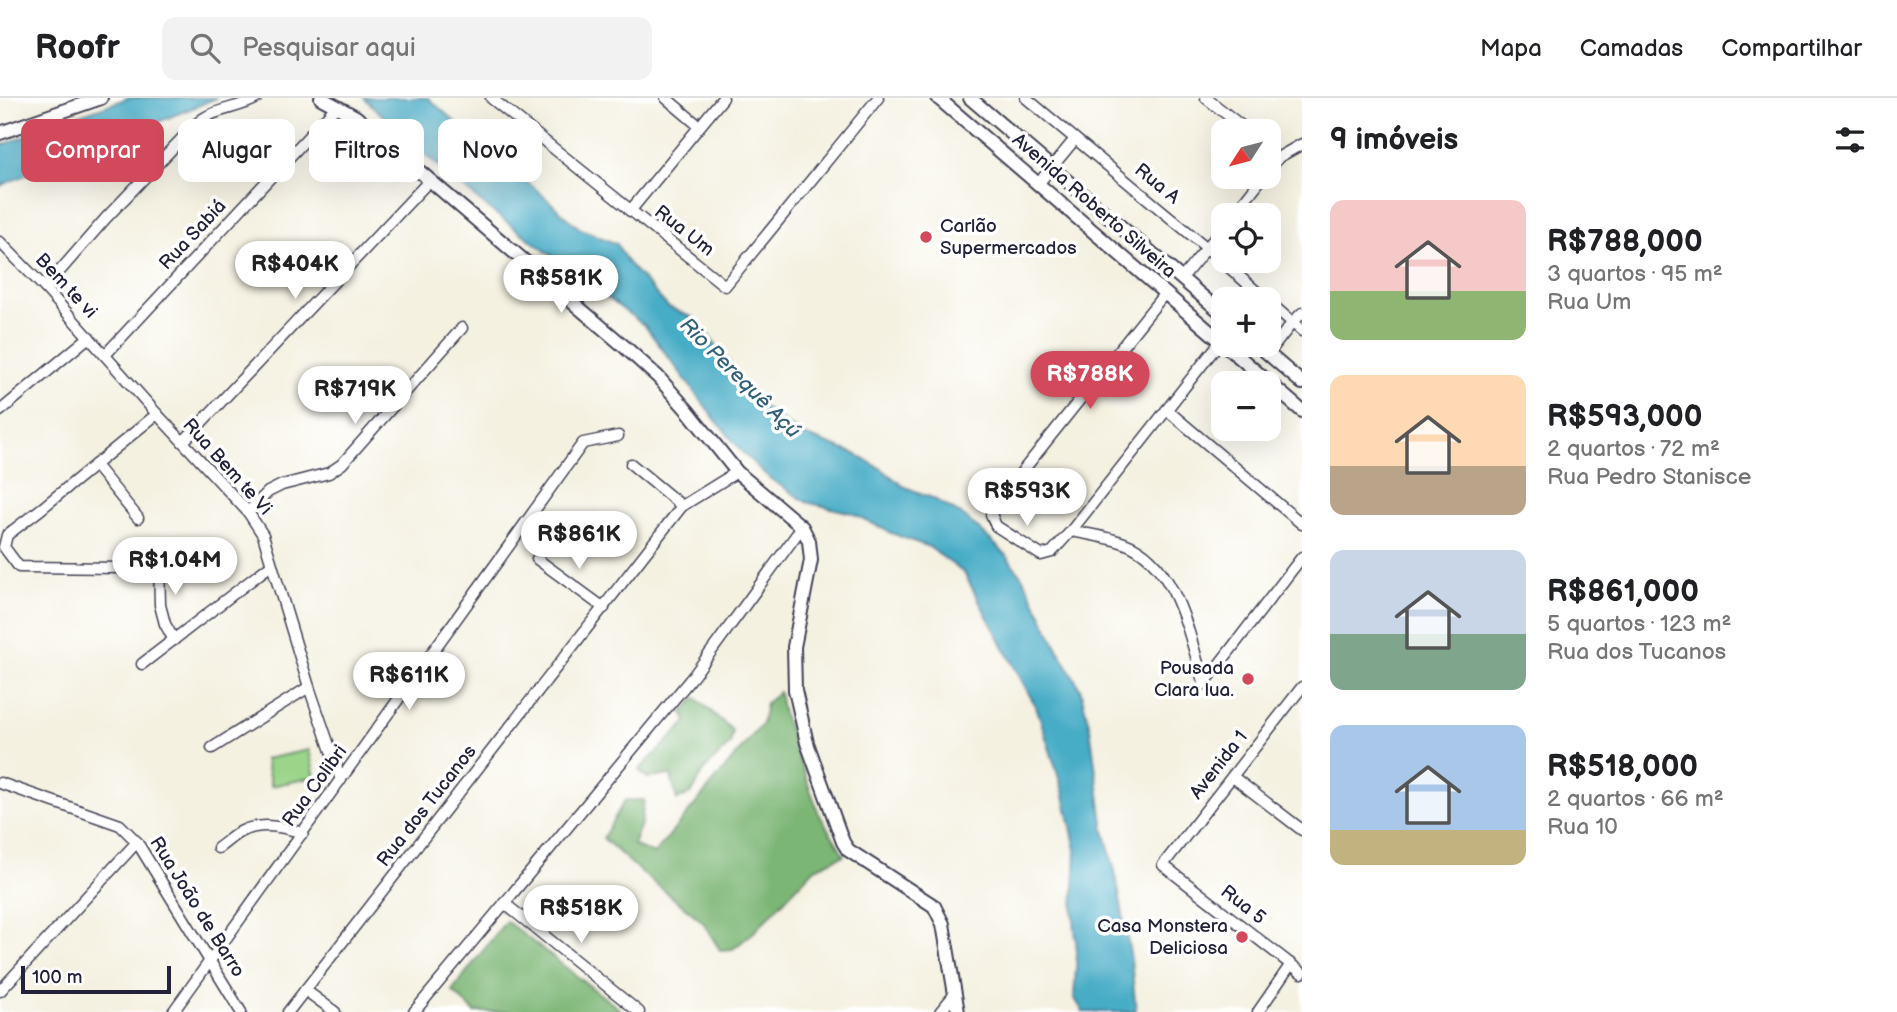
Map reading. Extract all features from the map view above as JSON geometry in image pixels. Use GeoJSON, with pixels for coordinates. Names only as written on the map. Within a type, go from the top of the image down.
{"type":"FeatureCollection","features":[{"type":"Feature","properties":{"kind":"street"},"geometry":{"type":"LineString","coordinates":[[0,133],[101,98]]}},
{"type":"Feature","properties":{"kind":"street"},"geometry":{"type":"LineString","coordinates":[[45,288],[106,218],[191,129],[204,118],[245,105],[257,98]]}},
{"type":"Feature","properties":{"kind":"street"},"geometry":{"type":"LineString","coordinates":[[321,98],[356,117],[626,348],[658,377],[737,472],[802,527],[809,541],[811,560],[794,647],[795,690],[807,743],[848,850],[934,906],[943,924],[958,1012]]}},
{"type":"Feature","properties":{"kind":"street","name":"Rua Um"},"geometry":{"type":"LineString","coordinates":[[491,98],[725,286],[878,98]]}},
{"type":"Feature","properties":{"kind":"street"},"geometry":{"type":"LineString","coordinates":[[666,98],[699,125]]}},
{"type":"Feature","properties":{"kind":"street"},"geometry":{"type":"LineString","coordinates":[[630,211],[723,98]]}},
{"type":"Feature","properties":{"kind":"street","name":"Avenida Roberto Silveira"},"geometry":{"type":"LineString","coordinates":[[938,98],[1211,334]]}},
{"type":"Feature","properties":{"kind":"street","name":"Avenida Roberto Silveira"},"geometry":{"type":"LineString","coordinates":[[970,98],[1211,303]]}},
{"type":"Feature","properties":{"kind":"street","name":"Rua A"},"geometry":{"type":"LineString","coordinates":[[1026,98],[1251,287]]}},
{"type":"Feature","properties":{"kind":"street"},"geometry":{"type":"LineString","coordinates":[[1206,98],[1233,119]]}},
{"type":"Feature","properties":{"kind":"street","name":"Rua Sabiá"},"geometry":{"type":"LineString","coordinates":[[105,355],[336,107]]}},
{"type":"Feature","properties":{"kind":"street"},"geometry":{"type":"LineString","coordinates":[[1038,184],[1075,139]]}},
{"type":"Feature","properties":{"kind":"street"},"geometry":{"type":"LineString","coordinates":[[1281,156],[1302,144]]}},
{"type":"Feature","properties":{"kind":"street"},"geometry":{"type":"LineString","coordinates":[[183,442],[429,181]]}},
{"type":"Feature","properties":{"kind":"street"},"geometry":{"type":"LineString","coordinates":[[1242,203],[1254,189]]}},
{"type":"Feature","properties":{"kind":"street","name":"Bem te vi"},"geometry":{"type":"LineString","coordinates":[[0,242],[105,355]]}},
{"type":"Feature","properties":{"kind":"street"},"geometry":{"type":"LineString","coordinates":[[1211,243],[1176,288],[1165,293],[997,503],[991,514],[996,526],[1041,555],[1052,552],[1211,354]]}},
{"type":"Feature","properties":{"kind":"street"},"geometry":{"type":"LineString","coordinates":[[1149,279],[1147,268],[1150,263],[1160,260]]}},
{"type":"Feature","properties":{"kind":"street","name":"Rua A"},"geometry":{"type":"LineString","coordinates":[[1281,313],[1302,331]]}},
{"type":"Feature","properties":{"kind":"street"},"geometry":{"type":"LineString","coordinates":[[1281,337],[1302,313]]}},
{"type":"Feature","properties":{"kind":"street"},"geometry":{"type":"LineString","coordinates":[[248,512],[268,492],[282,485],[330,473],[342,464],[462,328]]}},
{"type":"Feature","properties":{"kind":"street"},"geometry":{"type":"LineString","coordinates":[[0,411],[89,337]]}},
{"type":"Feature","properties":{"kind":"street","name":"Rua Bem te Vi"},"geometry":{"type":"LineString","coordinates":[[105,355],[248,512],[263,536],[309,687],[341,780]]}},
{"type":"Feature","properties":{"kind":"street","name":"Avenida Roberto Silveira"},"geometry":{"type":"LineString","coordinates":[[1238,357],[1302,411]]}},
{"type":"Feature","properties":{"kind":"street"},"geometry":{"type":"LineString","coordinates":[[1272,357],[1302,383]]}},
{"type":"Feature","properties":{"kind":"street"},"geometry":{"type":"LineString","coordinates":[[1167,410],[1302,524]]}},
{"type":"Feature","properties":{"kind":"street"},"geometry":{"type":"LineString","coordinates":[[0,560],[7,534],[157,414]]}},
{"type":"Feature","properties":{"kind":"street","name":"Rua Colibri"},"geometry":{"type":"LineString","coordinates":[[173,1012],[583,443],[618,436]]}},
{"type":"Feature","properties":{"kind":"street"},"geometry":{"type":"LineString","coordinates":[[631,464],[681,506]]}},
{"type":"Feature","properties":{"kind":"street"},"geometry":{"type":"LineString","coordinates":[[95,465],[138,518]]}},
{"type":"Feature","properties":{"kind":"street","name":"Rua dos Tucanos"},"geometry":{"type":"LineString","coordinates":[[288,1012],[681,506],[737,472]]}},
{"type":"Feature","properties":{"kind":"street"},"geometry":{"type":"LineString","coordinates":[[414,1012],[694,675],[802,527]]}},
{"type":"Feature","properties":{"kind":"street"},"geometry":{"type":"LineString","coordinates":[[1071,531],[1126,543],[1154,561],[1171,584],[1203,684],[1302,557]]}},
{"type":"Feature","properties":{"kind":"street"},"geometry":{"type":"LineString","coordinates":[[4,547],[19,567],[124,568]]}},
{"type":"Feature","properties":{"kind":"street"},"geometry":{"type":"LineString","coordinates":[[537,559],[604,608]]}},
{"type":"Feature","properties":{"kind":"street"},"geometry":{"type":"LineString","coordinates":[[159,560],[160,605],[165,624],[174,640]]}},
{"type":"Feature","properties":{"kind":"street"},"geometry":{"type":"LineString","coordinates":[[142,664],[271,565]]}},
{"type":"Feature","properties":{"kind":"street"},"geometry":{"type":"LineString","coordinates":[[212,748],[309,687]]}},
{"type":"Feature","properties":{"kind":"street","name":"Avenida 1"},"geometry":{"type":"LineString","coordinates":[[1163,865],[1302,688]]}},
{"type":"Feature","properties":{"kind":"street"},"geometry":{"type":"LineString","coordinates":[[1233,777],[1302,830]]}},
{"type":"Feature","properties":{"kind":"street","name":"Rua João de Barro"},"geometry":{"type":"LineString","coordinates":[[0,783],[120,825],[137,842],[241,1012]]}},
{"type":"Feature","properties":{"kind":"street"},"geometry":{"type":"LineString","coordinates":[[218,848],[241,831],[261,826],[276,826],[303,833]]}},
{"type":"Feature","properties":{"kind":"street"},"geometry":{"type":"LineString","coordinates":[[0,991],[137,842]]}},
{"type":"Feature","properties":{"kind":"street","name":"Rua 5"},"geometry":{"type":"LineString","coordinates":[[1163,865],[1302,973]]}},
{"type":"Feature","properties":{"kind":"street"},"geometry":{"type":"LineString","coordinates":[[504,903],[639,1012]]}},
{"type":"Feature","properties":{"kind":"street"},"geometry":{"type":"LineString","coordinates":[[1258,1012],[1291,964]]}},
{"type":"Feature","properties":{"kind":"street"},"geometry":{"type":"LineString","coordinates":[[305,990],[335,1012]]}},
{"type":"Feature","properties":{"kind":"street"},"geometry":{"type":"LineString","coordinates":[[940,1012],[955,994]]}},
{"type":"Feature","properties":{"kind":"green space"},"geometry":{"type":"Polygon","coordinates":[[[779,692],[783,714],[819,814],[844,855],[815,868],[754,932],[733,949],[720,950],[702,921],[603,838],[625,800],[644,800],[641,824],[633,845],[654,854],[762,724],[766,703],[779,692]]]}},
{"type":"Feature","properties":{"kind":"green space"},"geometry":{"type":"Polygon","coordinates":[[[696,698],[733,731],[730,744],[704,770],[692,793],[677,800],[671,775],[647,778],[639,770],[687,722],[683,712],[696,698]]]}},
{"type":"Feature","properties":{"kind":"green space"},"geometry":{"type":"Polygon","coordinates":[[[309,750],[315,777],[271,786],[265,759],[309,750]]]}},
{"type":"Feature","properties":{"kind":"green space"},"geometry":{"type":"Polygon","coordinates":[[[506,921],[623,1012],[475,1012],[452,991],[506,921]]]}},
{"type":"Feature","properties":{"kind":"water"},"geometry":{"type":"Polygon","coordinates":[[[128,98],[217,98],[164,119],[68,119],[128,98]]]}},
{"type":"Feature","properties":{"kind":"water"},"geometry":{"type":"Polygon","coordinates":[[[364,98],[428,98],[452,119],[438,119],[438,166],[424,154],[424,119],[386,119],[364,98]]]}},
{"type":"Feature","properties":{"kind":"water"},"geometry":{"type":"Polygon","coordinates":[[[21,138],[21,177],[0,186],[0,146],[21,138]]]}},
{"type":"Feature","properties":{"kind":"water"},"geometry":{"type":"Polygon","coordinates":[[[457,182],[527,182],[579,228],[617,244],[627,262],[668,307],[692,317],[712,340],[729,362],[748,396],[801,434],[853,453],[882,469],[903,486],[961,514],[1005,554],[1025,581],[1080,688],[1090,728],[1104,830],[1115,871],[1131,959],[1136,1012],[1083,1012],[1074,997],[1077,952],[1073,909],[1076,850],[1063,791],[1037,709],[964,573],[929,547],[891,533],[852,513],[806,502],[769,478],[743,453],[714,418],[645,326],[457,182]]]}},
{"type":"Feature","properties":{"kind":"place","name":"Carlão Supermercados"},"geometry":{"type":"Point","coordinates":[926,237]}},
{"type":"Feature","properties":{"kind":"place","name":"Pousada Clara lua."},"geometry":{"type":"Point","coordinates":[1248,679]}},
{"type":"Feature","properties":{"kind":"place","name":"Casa Monstera Deliciosa"},"geometry":{"type":"Point","coordinates":[1242,937]}},
{"type":"Feature","properties":{"kind":"water label","name":"Rio Perequê Açú"},"geometry":{"type":"Point","coordinates":[740,378]}}]}
